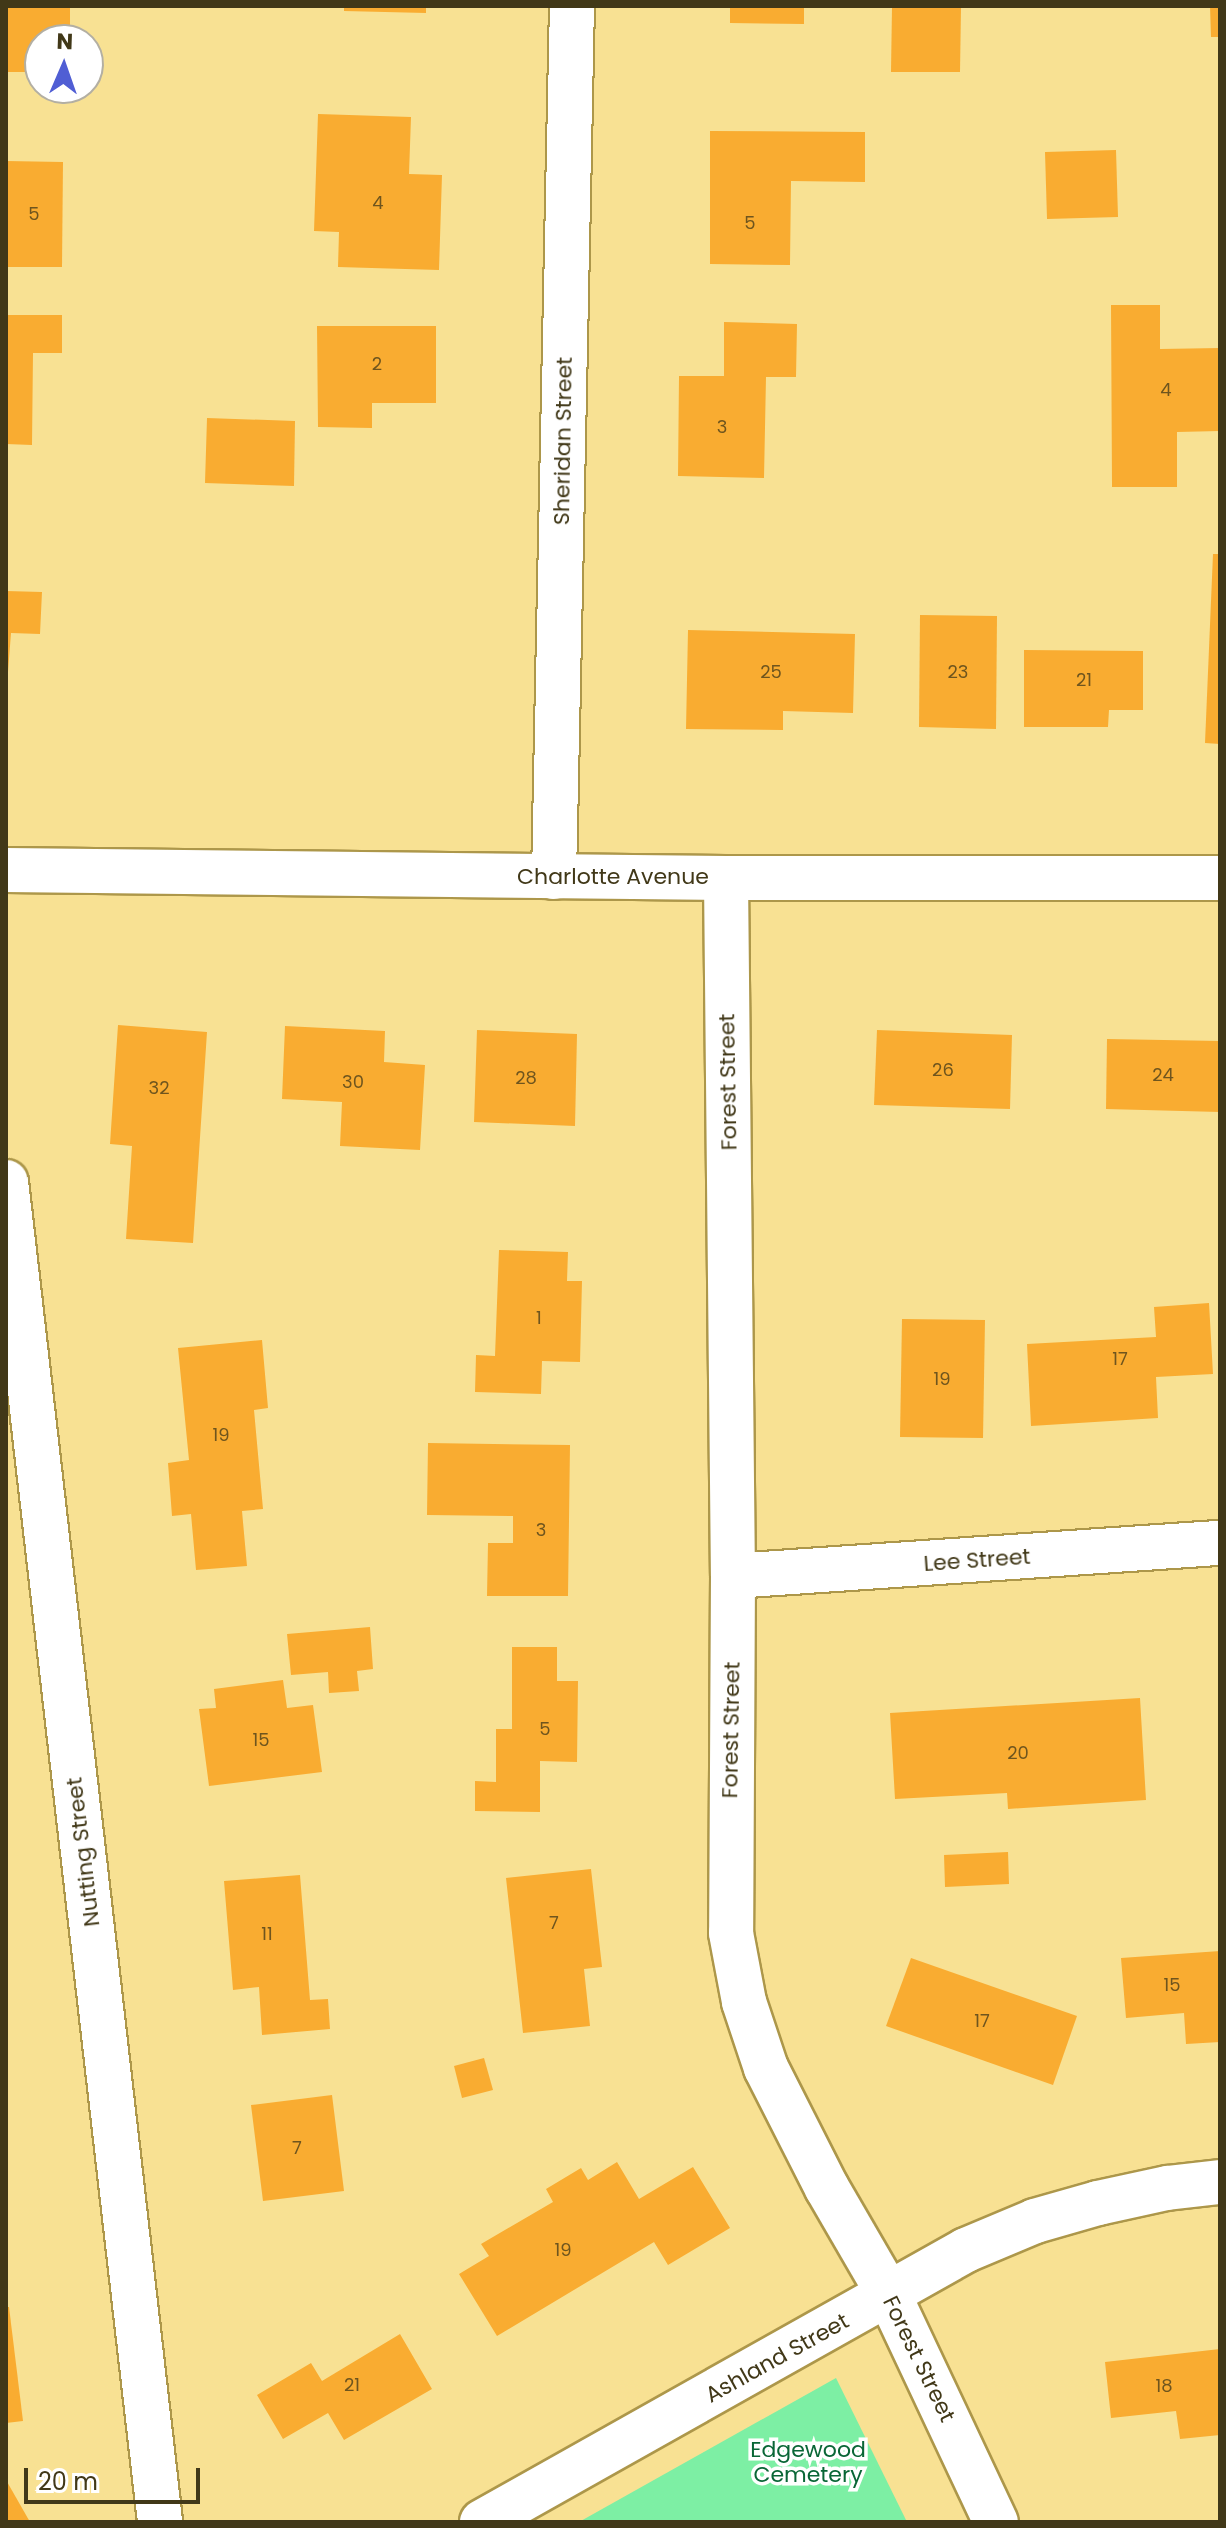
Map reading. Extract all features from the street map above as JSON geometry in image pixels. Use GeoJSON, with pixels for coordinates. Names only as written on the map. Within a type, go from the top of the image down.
{"type":"FeatureCollection","features":[{"type":"Feature","properties":{"kind":"street","name":"Sheridan Street"},"geometry":{"type":"LineString","coordinates":[[554,877],[572,6]]}},
{"type":"Feature","properties":{"kind":"street","name":"Charlotte Avenue"},"geometry":{"type":"LineString","coordinates":[[6,870],[554,877],[1220,878]]}},
{"type":"Feature","properties":{"kind":"street","name":"Forest Street"},"geometry":{"type":"LineString","coordinates":[[726,878],[733,1576],[731,1933],[744,2002],[766,2068],[827,2188],[889,2295],[996,2522]]}},
{"type":"Feature","properties":{"kind":"street","name":"Nutting Street"},"geometry":{"type":"LineString","coordinates":[[6,1182],[160,2522]]}},
{"type":"Feature","properties":{"kind":"street","name":"Lee Street"},"geometry":{"type":"LineString","coordinates":[[733,1576],[1220,1543]]}},
{"type":"Feature","properties":{"kind":"street","name":"Ashland Street"},"geometry":{"type":"LineString","coordinates":[[482,2522],[966,2250],[1035,2221],[1167,2188],[1220,2182]]}},
{"type":"Feature","properties":{"kind":"green space","name":"Edgewood Cemetery"},"geometry":{"type":"Polygon","coordinates":[[[836,2378],[907,2522],[579,2522],[836,2378]]]}},
{"type":"Feature","properties":{"kind":"building"},"geometry":{"type":"Polygon","coordinates":[[[6,6],[70,6],[70,24],[24,24],[24,72],[6,72],[6,6]]]}},
{"type":"Feature","properties":{"kind":"building"},"geometry":{"type":"Polygon","coordinates":[[[344,6],[426,6],[426,13],[344,11],[344,6]]]}},
{"type":"Feature","properties":{"kind":"building"},"geometry":{"type":"Polygon","coordinates":[[[730,6],[804,6],[804,24],[730,23],[730,6]]]}},
{"type":"Feature","properties":{"kind":"building"},"geometry":{"type":"Polygon","coordinates":[[[1210,6],[1220,6],[1220,37],[1211,37],[1210,6]]]}},
{"type":"Feature","properties":{"kind":"building"},"geometry":{"type":"Polygon","coordinates":[[[892,7],[961,7],[960,72],[891,72],[892,7]]]}},
{"type":"Feature","properties":{"kind":"building"},"geometry":{"type":"Polygon","coordinates":[[[318,114],[411,117],[409,174],[442,175],[439,270],[338,267],[339,232],[314,231],[318,114]]]}},
{"type":"Feature","properties":{"kind":"building"},"geometry":{"type":"Polygon","coordinates":[[[710,131],[865,132],[865,182],[791,181],[790,265],[710,264],[710,131]]]}},
{"type":"Feature","properties":{"kind":"building"},"geometry":{"type":"Polygon","coordinates":[[[1116,150],[1118,217],[1047,219],[1045,152],[1116,150]]]}},
{"type":"Feature","properties":{"kind":"building"},"geometry":{"type":"Polygon","coordinates":[[[6,161],[63,162],[62,267],[6,267],[6,161]]]}},
{"type":"Feature","properties":{"kind":"building"},"geometry":{"type":"Polygon","coordinates":[[[1111,305],[1160,305],[1160,349],[1220,348],[1220,431],[1177,432],[1177,487],[1112,487],[1111,305]]]}},
{"type":"Feature","properties":{"kind":"building"},"geometry":{"type":"Polygon","coordinates":[[[6,315],[62,315],[62,353],[33,353],[32,445],[6,444],[6,315]]]}},
{"type":"Feature","properties":{"kind":"building"},"geometry":{"type":"Polygon","coordinates":[[[724,322],[797,324],[796,377],[766,377],[764,478],[678,476],[679,376],[724,376],[724,322]]]}},
{"type":"Feature","properties":{"kind":"building"},"geometry":{"type":"Polygon","coordinates":[[[317,326],[436,326],[436,403],[372,403],[372,428],[318,427],[317,326]]]}},
{"type":"Feature","properties":{"kind":"building"},"geometry":{"type":"Polygon","coordinates":[[[207,418],[295,421],[294,486],[205,483],[207,418]]]}},
{"type":"Feature","properties":{"kind":"building"},"geometry":{"type":"Polygon","coordinates":[[[1213,554],[1220,554],[1220,744],[1205,743],[1213,554]]]}},
{"type":"Feature","properties":{"kind":"building"},"geometry":{"type":"Polygon","coordinates":[[[6,591],[42,592],[40,634],[11,633],[8,672],[6,591]]]}},
{"type":"Feature","properties":{"kind":"building"},"geometry":{"type":"Polygon","coordinates":[[[920,615],[997,616],[996,729],[919,727],[920,615]]]}},
{"type":"Feature","properties":{"kind":"building"},"geometry":{"type":"Polygon","coordinates":[[[688,630],[855,634],[853,713],[783,711],[783,730],[686,729],[688,630]]]}},
{"type":"Feature","properties":{"kind":"building"},"geometry":{"type":"Polygon","coordinates":[[[1024,650],[1143,651],[1143,710],[1109,710],[1108,727],[1024,727],[1024,650]]]}},
{"type":"Feature","properties":{"kind":"building"},"geometry":{"type":"Polygon","coordinates":[[[118,1025],[207,1032],[193,1243],[126,1239],[132,1146],[110,1144],[118,1025]]]}},
{"type":"Feature","properties":{"kind":"building"},"geometry":{"type":"Polygon","coordinates":[[[285,1026],[385,1031],[384,1062],[425,1065],[420,1150],[340,1146],[342,1102],[282,1099],[285,1026]]]}},
{"type":"Feature","properties":{"kind":"building"},"geometry":{"type":"Polygon","coordinates":[[[477,1030],[577,1034],[575,1126],[474,1122],[477,1030]]]}},
{"type":"Feature","properties":{"kind":"building"},"geometry":{"type":"Polygon","coordinates":[[[877,1030],[1012,1035],[1010,1109],[874,1105],[877,1030]]]}},
{"type":"Feature","properties":{"kind":"building"},"geometry":{"type":"Polygon","coordinates":[[[1107,1039],[1220,1041],[1220,1112],[1106,1109],[1107,1039]]]}},
{"type":"Feature","properties":{"kind":"building"},"geometry":{"type":"Polygon","coordinates":[[[499,1250],[568,1252],[567,1281],[582,1281],[580,1362],[542,1361],[541,1394],[475,1392],[476,1355],[495,1356],[499,1250]]]}},
{"type":"Feature","properties":{"kind":"building"},"geometry":{"type":"Polygon","coordinates":[[[1209,1303],[1213,1374],[1156,1377],[1158,1418],[1031,1426],[1027,1344],[1156,1337],[1154,1307],[1209,1303]]]}},
{"type":"Feature","properties":{"kind":"building"},"geometry":{"type":"Polygon","coordinates":[[[902,1319],[985,1320],[983,1438],[900,1437],[902,1319]]]}},
{"type":"Feature","properties":{"kind":"building"},"geometry":{"type":"Polygon","coordinates":[[[262,1340],[268,1408],[254,1410],[263,1509],[242,1511],[247,1566],[196,1570],[191,1514],[172,1516],[168,1463],[189,1460],[178,1348],[262,1340]]]}},
{"type":"Feature","properties":{"kind":"building"},"geometry":{"type":"Polygon","coordinates":[[[428,1443],[570,1445],[568,1596],[487,1596],[488,1543],[513,1543],[513,1516],[427,1515],[428,1443]]]}},
{"type":"Feature","properties":{"kind":"building"},"geometry":{"type":"Polygon","coordinates":[[[370,1627],[373,1669],[357,1671],[359,1691],[329,1693],[328,1672],[291,1675],[287,1634],[370,1627]]]}},
{"type":"Feature","properties":{"kind":"building"},"geometry":{"type":"Polygon","coordinates":[[[512,1647],[557,1647],[557,1681],[578,1681],[577,1762],[540,1761],[540,1812],[475,1811],[475,1781],[496,1782],[496,1729],[512,1729],[512,1647]]]}},
{"type":"Feature","properties":{"kind":"building"},"geometry":{"type":"Polygon","coordinates":[[[283,1680],[287,1708],[313,1705],[322,1772],[209,1786],[199,1709],[216,1708],[214,1689],[283,1680]]]}},
{"type":"Feature","properties":{"kind":"building"},"geometry":{"type":"Polygon","coordinates":[[[1140,1698],[1146,1800],[1008,1809],[1007,1793],[895,1799],[890,1713],[1140,1698]]]}},
{"type":"Feature","properties":{"kind":"building"},"geometry":{"type":"Polygon","coordinates":[[[1008,1852],[1009,1884],[945,1887],[944,1855],[1008,1852]]]}},
{"type":"Feature","properties":{"kind":"building"},"geometry":{"type":"Polygon","coordinates":[[[591,1869],[602,1967],[584,1969],[590,2026],[523,2033],[506,1878],[591,1869]]]}},
{"type":"Feature","properties":{"kind":"building"},"geometry":{"type":"Polygon","coordinates":[[[300,1875],[310,2000],[328,1999],[330,2029],[262,2035],[259,1987],[233,1990],[224,1881],[300,1875]]]}},
{"type":"Feature","properties":{"kind":"building"},"geometry":{"type":"Polygon","coordinates":[[[1220,1951],[1220,2042],[1186,2044],[1184,2013],[1126,2018],[1121,1958],[1220,1951]]]}},
{"type":"Feature","properties":{"kind":"building"},"geometry":{"type":"Polygon","coordinates":[[[911,1958],[1077,2016],[1053,2085],[886,2026],[911,1958]]]}},
{"type":"Feature","properties":{"kind":"building"},"geometry":{"type":"Polygon","coordinates":[[[484,2058],[493,2090],[462,2098],[454,2066],[484,2058]]]}},
{"type":"Feature","properties":{"kind":"building"},"geometry":{"type":"Polygon","coordinates":[[[332,2095],[344,2191],[263,2201],[251,2105],[332,2095]]]}},
{"type":"Feature","properties":{"kind":"building"},"geometry":{"type":"Polygon","coordinates":[[[617,2162],[639,2199],[693,2167],[730,2228],[668,2265],[654,2242],[497,2336],[459,2274],[489,2256],[481,2244],[553,2202],[546,2189],[581,2168],[588,2180],[617,2162]]]}},
{"type":"Feature","properties":{"kind":"building"},"geometry":{"type":"Polygon","coordinates":[[[6,2307],[9,2307],[23,2421],[6,2423],[6,2307]]]}},
{"type":"Feature","properties":{"kind":"building"},"geometry":{"type":"Polygon","coordinates":[[[400,2334],[432,2389],[344,2440],[328,2413],[283,2439],[257,2395],[311,2363],[322,2381],[400,2334]]]}},
{"type":"Feature","properties":{"kind":"building"},"geometry":{"type":"Polygon","coordinates":[[[1220,2349],[1220,2435],[1180,2439],[1176,2411],[1111,2418],[1105,2362],[1220,2349]]]}},
{"type":"Feature","properties":{"kind":"building"},"geometry":{"type":"Polygon","coordinates":[[[6,2480],[30,2522],[6,2522],[6,2480]]]}}]}
